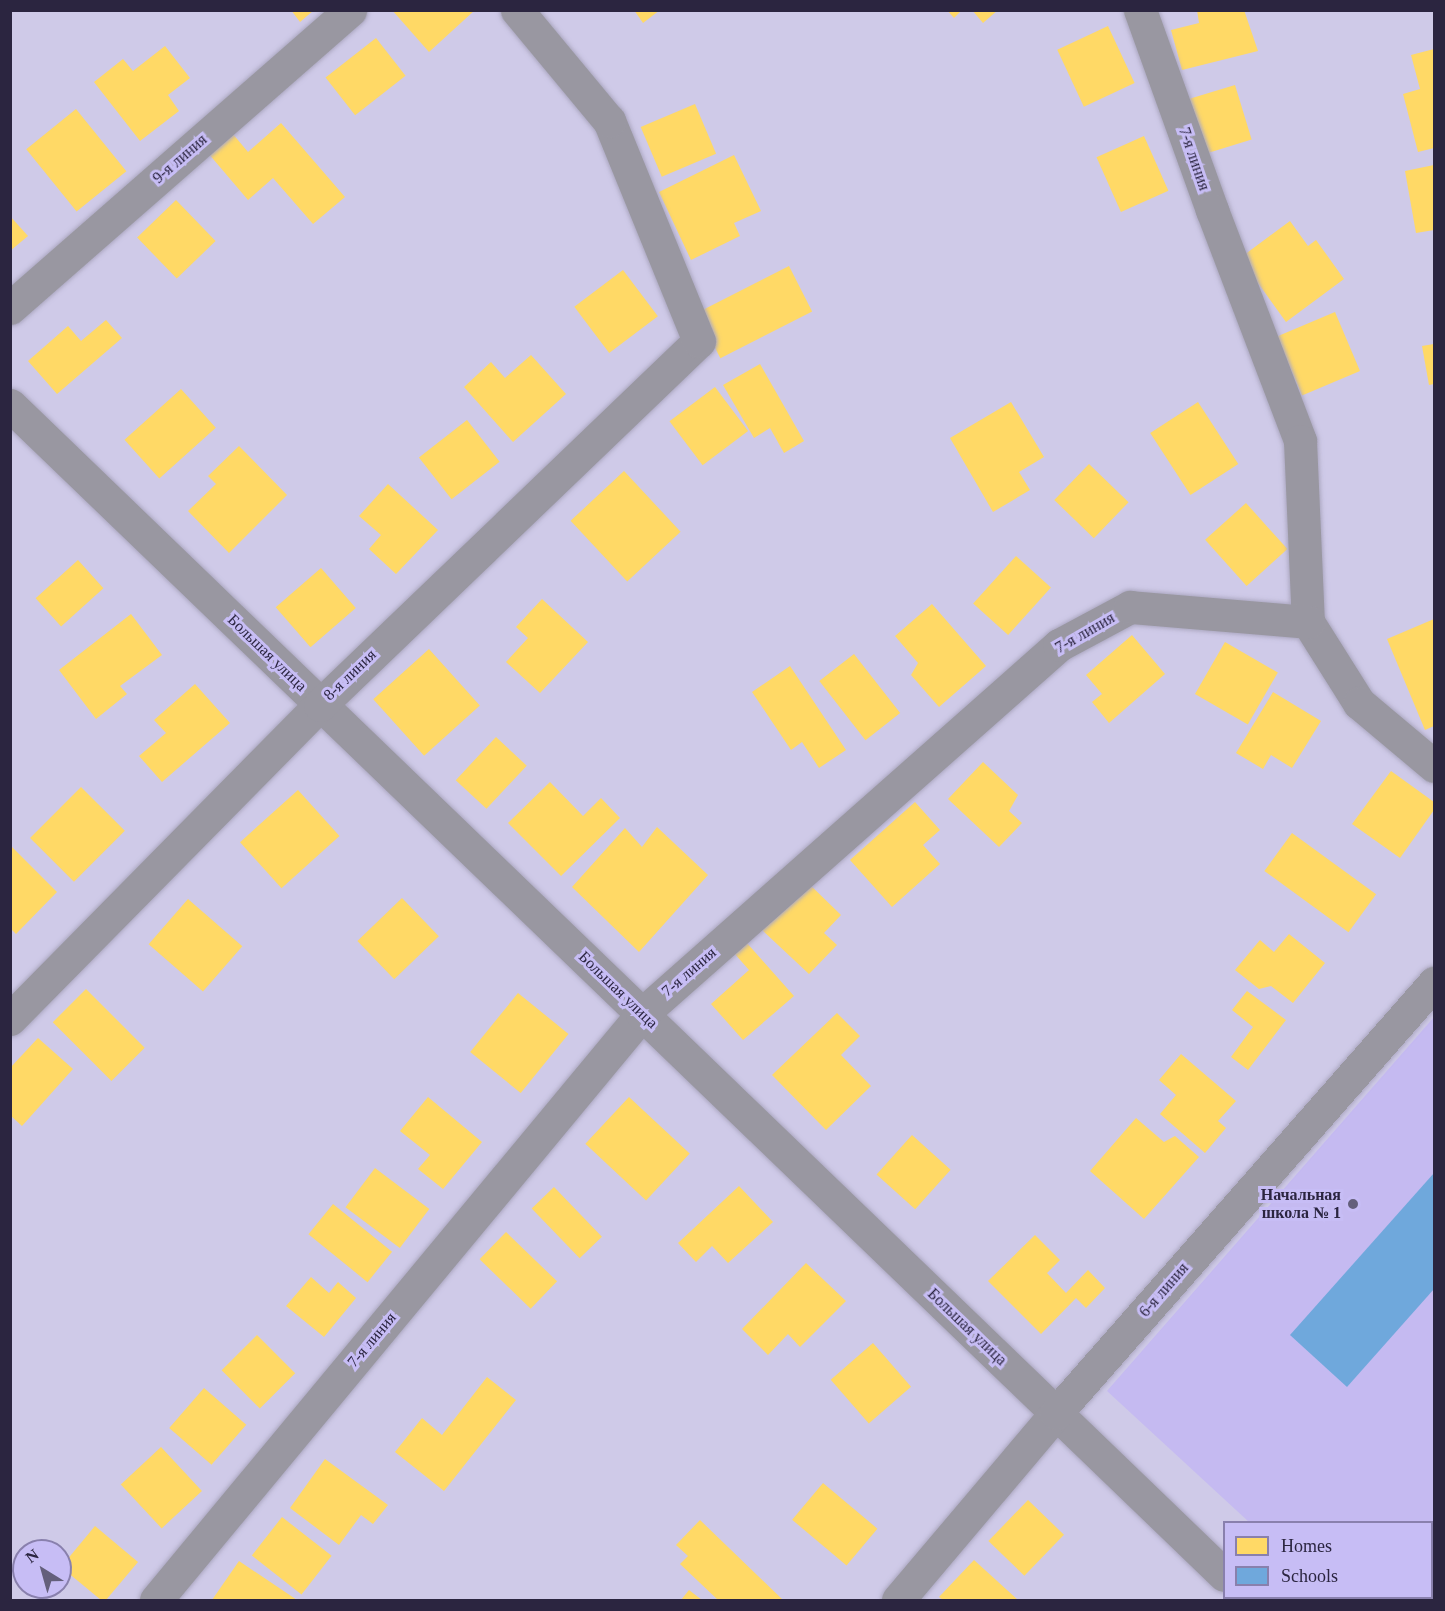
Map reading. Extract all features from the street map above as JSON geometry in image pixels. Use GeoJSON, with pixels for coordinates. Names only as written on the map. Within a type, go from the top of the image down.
{"type":"FeatureCollection","features":[{"type":"Feature","properties":{"kind":"street","name":"9-я линия"},"geometry":{"type":"LineString","coordinates":[[10,308],[350,10]]}},
{"type":"Feature","properties":{"kind":"street","name":"8-я линия"},"geometry":{"type":"LineString","coordinates":[[10,1019],[320,705],[699,341],[609,121],[518,10]]}},
{"type":"Feature","properties":{"kind":"street","name":"7-я линия"},"geometry":{"type":"LineString","coordinates":[[1140,10],[1212,210],[1300,441],[1308,622],[1359,703],[1434,766]]}},
{"type":"Feature","properties":{"kind":"street","name":"Большая улица"},"geometry":{"type":"LineString","coordinates":[[10,405],[1223,1574]]}},
{"type":"Feature","properties":{"kind":"street","name":"7-я линия"},"geometry":{"type":"LineString","coordinates":[[156,1600],[642,1014],[1059,645],[1130,607],[1308,622]]}},
{"type":"Feature","properties":{"kind":"street","name":"6-я линия"},"geometry":{"type":"LineString","coordinates":[[898,1600],[1056,1413],[1434,983]]}},
{"type":"Feature","properties":{"kind":"shaded area","name":"Начальная школа № 1"},"geometry":{"type":"Polygon","coordinates":[[[1434,1017],[1434,1600],[1307,1600],[1306,1599],[1433,1599],[1433,1521],[1248,1521],[1107,1391],[1434,1017]]]}},
{"type":"Feature","properties":{"kind":"building: Homes"},"geometry":{"type":"Polygon","coordinates":[[[291,10],[314,10],[300,22],[291,10]]]}},
{"type":"Feature","properties":{"kind":"building: Homes"},"geometry":{"type":"Polygon","coordinates":[[[392,10],[475,10],[429,52],[392,10]]]}},
{"type":"Feature","properties":{"kind":"building: Homes"},"geometry":{"type":"Polygon","coordinates":[[[634,10],[660,10],[643,23],[634,10]]]}},
{"type":"Feature","properties":{"kind":"building: Homes"},"geometry":{"type":"Polygon","coordinates":[[[947,10],[962,10],[954,18],[947,10]]]}},
{"type":"Feature","properties":{"kind":"building: Homes"},"geometry":{"type":"Polygon","coordinates":[[[972,10],[998,10],[983,23],[972,10]]]}},
{"type":"Feature","properties":{"kind":"building: Homes"},"geometry":{"type":"Polygon","coordinates":[[[1197,10],[1244,10],[1258,51],[1182,70],[1171,30],[1199,23],[1197,10]]]}},
{"type":"Feature","properties":{"kind":"building: Homes"},"geometry":{"type":"Polygon","coordinates":[[[1108,26],[1135,83],[1084,107],[1057,50],[1108,26]]]}},
{"type":"Feature","properties":{"kind":"building: Homes"},"geometry":{"type":"Polygon","coordinates":[[[376,38],[406,76],[355,115],[326,77],[376,38]]]}},
{"type":"Feature","properties":{"kind":"building: Homes"},"geometry":{"type":"Polygon","coordinates":[[[165,46],[190,78],[168,95],[179,111],[140,141],[94,82],[123,59],[133,71],[165,46]]]}},
{"type":"Feature","properties":{"kind":"building: Homes"},"geometry":{"type":"Polygon","coordinates":[[[1434,49],[1434,148],[1418,152],[1403,94],[1420,89],[1411,55],[1434,49]]]}},
{"type":"Feature","properties":{"kind":"building: Homes"},"geometry":{"type":"Polygon","coordinates":[[[1235,85],[1252,140],[1204,154],[1187,100],[1235,85]]]}},
{"type":"Feature","properties":{"kind":"building: Homes"},"geometry":{"type":"Polygon","coordinates":[[[695,104],[716,154],[662,177],[641,127],[695,104]]]}},
{"type":"Feature","properties":{"kind":"building: Homes"},"geometry":{"type":"Polygon","coordinates":[[[76,109],[126,171],[77,211],[26,149],[76,109]]]}},
{"type":"Feature","properties":{"kind":"building: Homes"},"geometry":{"type":"Polygon","coordinates":[[[281,123],[345,197],[313,224],[273,178],[248,200],[208,153],[232,133],[248,152],[281,123]]]}},
{"type":"Feature","properties":{"kind":"building: Homes"},"geometry":{"type":"Polygon","coordinates":[[[1144,136],[1168,191],[1121,212],[1096,157],[1144,136]]]}},
{"type":"Feature","properties":{"kind":"building: Homes"},"geometry":{"type":"Polygon","coordinates":[[[734,155],[761,211],[734,223],[740,236],[691,260],[659,192],[734,155]]]}},
{"type":"Feature","properties":{"kind":"building: Homes"},"geometry":{"type":"Polygon","coordinates":[[[1434,165],[1434,230],[1416,233],[1405,171],[1434,165]]]}},
{"type":"Feature","properties":{"kind":"building: Homes"},"geometry":{"type":"Polygon","coordinates":[[[176,200],[216,241],[177,279],[137,238],[176,200]]]}},
{"type":"Feature","properties":{"kind":"building: Homes"},"geometry":{"type":"Polygon","coordinates":[[[10,216],[28,236],[10,251],[10,216]]]}},
{"type":"Feature","properties":{"kind":"building: Homes"},"geometry":{"type":"Polygon","coordinates":[[[1290,221],[1308,246],[1316,240],[1344,279],[1286,322],[1240,258],[1290,221]]]}},
{"type":"Feature","properties":{"kind":"building: Homes"},"geometry":{"type":"Polygon","coordinates":[[[789,266],[812,311],[720,358],[697,313],[789,266]]]}},
{"type":"Feature","properties":{"kind":"building: Homes"},"geometry":{"type":"Polygon","coordinates":[[[623,270],[658,316],[609,353],[574,307],[623,270]]]}},
{"type":"Feature","properties":{"kind":"building: Homes"},"geometry":{"type":"Polygon","coordinates":[[[1335,312],[1360,371],[1302,396],[1277,337],[1335,312]]]}},
{"type":"Feature","properties":{"kind":"building: Homes"},"geometry":{"type":"Polygon","coordinates":[[[106,320],[122,338],[57,394],[28,361],[68,326],[81,341],[106,320]]]}},
{"type":"Feature","properties":{"kind":"building: Homes"},"geometry":{"type":"Polygon","coordinates":[[[1434,344],[1434,384],[1429,385],[1422,346],[1434,344]]]}},
{"type":"Feature","properties":{"kind":"building: Homes"},"geometry":{"type":"Polygon","coordinates":[[[531,355],[566,394],[513,442],[464,387],[491,362],[505,378],[531,355]]]}},
{"type":"Feature","properties":{"kind":"building: Homes"},"geometry":{"type":"Polygon","coordinates":[[[760,364],[804,441],[784,453],[770,428],[754,438],[723,385],[760,364]]]}},
{"type":"Feature","properties":{"kind":"building: Homes"},"geometry":{"type":"Polygon","coordinates":[[[715,387],[748,431],[703,465],[669,421],[715,387]]]}},
{"type":"Feature","properties":{"kind":"building: Homes"},"geometry":{"type":"Polygon","coordinates":[[[181,389],[216,428],[159,478],[125,440],[181,389]]]}},
{"type":"Feature","properties":{"kind":"building: Homes"},"geometry":{"type":"Polygon","coordinates":[[[1011,402],[1044,457],[1019,472],[1030,490],[993,512],[950,438],[1011,402]]]}},
{"type":"Feature","properties":{"kind":"building: Homes"},"geometry":{"type":"Polygon","coordinates":[[[1198,402],[1238,464],[1190,495],[1150,433],[1198,402]]]}},
{"type":"Feature","properties":{"kind":"building: Homes"},"geometry":{"type":"Polygon","coordinates":[[[467,420],[500,462],[452,499],[419,458],[467,420]]]}},
{"type":"Feature","properties":{"kind":"building: Homes"},"geometry":{"type":"Polygon","coordinates":[[[239,446],[287,495],[229,553],[188,511],[216,484],[208,476],[239,446]]]}},
{"type":"Feature","properties":{"kind":"building: Homes"},"geometry":{"type":"Polygon","coordinates":[[[1089,464],[1129,502],[1094,538],[1054,500],[1089,464]]]}},
{"type":"Feature","properties":{"kind":"building: Homes"},"geometry":{"type":"Polygon","coordinates":[[[624,471],[681,532],[627,581],[571,521],[624,471]]]}},
{"type":"Feature","properties":{"kind":"building: Homes"},"geometry":{"type":"Polygon","coordinates":[[[388,484],[438,530],[396,574],[369,549],[381,535],[359,516],[388,484]]]}},
{"type":"Feature","properties":{"kind":"building: Homes"},"geometry":{"type":"Polygon","coordinates":[[[1246,503],[1287,549],[1247,586],[1205,540],[1246,503]]]}},
{"type":"Feature","properties":{"kind":"building: Homes"},"geometry":{"type":"Polygon","coordinates":[[[1016,556],[1051,587],[1008,635],[973,604],[1016,556]]]}},
{"type":"Feature","properties":{"kind":"building: Homes"},"geometry":{"type":"Polygon","coordinates":[[[78,560],[103,588],[61,626],[36,598],[78,560]]]}},
{"type":"Feature","properties":{"kind":"building: Homes"},"geometry":{"type":"Polygon","coordinates":[[[321,568],[356,608],[310,647],[276,607],[321,568]]]}},
{"type":"Feature","properties":{"kind":"building: Homes"},"geometry":{"type":"Polygon","coordinates":[[[542,599],[588,642],[540,693],[506,662],[528,638],[516,627],[542,599]]]}},
{"type":"Feature","properties":{"kind":"building: Homes"},"geometry":{"type":"Polygon","coordinates":[[[932,604],[986,666],[939,707],[911,675],[918,663],[895,636],[932,604]]]}},
{"type":"Feature","properties":{"kind":"building: Homes"},"geometry":{"type":"Polygon","coordinates":[[[131,614],[162,655],[120,686],[127,694],[96,719],[59,670],[131,614]]]}},
{"type":"Feature","properties":{"kind":"building: Homes"},"geometry":{"type":"Polygon","coordinates":[[[1434,619],[1434,726],[1425,730],[1387,639],[1434,619]]]}},
{"type":"Feature","properties":{"kind":"building: Homes"},"geometry":{"type":"Polygon","coordinates":[[[1132,635],[1165,674],[1109,723],[1092,702],[1102,694],[1086,675],[1132,635]]]}},
{"type":"Feature","properties":{"kind":"building: Homes"},"geometry":{"type":"Polygon","coordinates":[[[1225,642],[1278,672],[1248,724],[1195,694],[1225,642]]]}},
{"type":"Feature","properties":{"kind":"building: Homes"},"geometry":{"type":"Polygon","coordinates":[[[429,649],[480,705],[424,756],[373,699],[429,649]]]}},
{"type":"Feature","properties":{"kind":"building: Homes"},"geometry":{"type":"Polygon","coordinates":[[[854,654],[900,713],[866,740],[819,681],[854,654]]]}},
{"type":"Feature","properties":{"kind":"building: Homes"},"geometry":{"type":"Polygon","coordinates":[[[790,666],[846,750],[819,768],[802,742],[791,750],[752,692],[790,666]]]}},
{"type":"Feature","properties":{"kind":"building: Homes"},"geometry":{"type":"Polygon","coordinates":[[[195,684],[230,723],[162,782],[139,756],[166,733],[154,720],[195,684]]]}},
{"type":"Feature","properties":{"kind":"building: Homes"},"geometry":{"type":"Polygon","coordinates":[[[1273,692],[1321,721],[1292,768],[1271,755],[1263,769],[1236,753],[1273,692]]]}},
{"type":"Feature","properties":{"kind":"building: Homes"},"geometry":{"type":"Polygon","coordinates":[[[496,737],[527,766],[486,809],[456,780],[496,737]]]}},
{"type":"Feature","properties":{"kind":"building: Homes"},"geometry":{"type":"Polygon","coordinates":[[[983,762],[1018,795],[1009,811],[1022,823],[999,847],[948,799],[983,762]]]}},
{"type":"Feature","properties":{"kind":"building: Homes"},"geometry":{"type":"Polygon","coordinates":[[[1391,771],[1434,802],[1434,810],[1400,858],[1352,824],[1391,771]]]}},
{"type":"Feature","properties":{"kind":"building: Homes"},"geometry":{"type":"Polygon","coordinates":[[[550,782],[583,816],[601,798],[620,818],[561,876],[508,823],[550,782]]]}},
{"type":"Feature","properties":{"kind":"building: Homes"},"geometry":{"type":"Polygon","coordinates":[[[81,787],[125,831],[74,882],[30,838],[81,787]]]}},
{"type":"Feature","properties":{"kind":"building: Homes"},"geometry":{"type":"Polygon","coordinates":[[[298,790],[339,836],[282,888],[240,842],[298,790]]]}},
{"type":"Feature","properties":{"kind":"building: Homes"},"geometry":{"type":"Polygon","coordinates":[[[915,802],[940,830],[923,845],[940,864],[892,907],[850,860],[915,802]]]}},
{"type":"Feature","properties":{"kind":"building: Homes"},"geometry":{"type":"Polygon","coordinates":[[[657,827],[708,875],[639,952],[572,887],[625,828],[642,847],[657,827]]]}},
{"type":"Feature","properties":{"kind":"building: Homes"},"geometry":{"type":"Polygon","coordinates":[[[1292,833],[1376,894],[1349,932],[1264,871],[1292,833]]]}},
{"type":"Feature","properties":{"kind":"building: Homes"},"geometry":{"type":"Polygon","coordinates":[[[10,845],[57,892],[16,934],[10,928],[10,845]]]}},
{"type":"Feature","properties":{"kind":"building: Homes"},"geometry":{"type":"Polygon","coordinates":[[[806,881],[841,915],[824,933],[837,945],[809,974],[760,928],[806,881]]]}},
{"type":"Feature","properties":{"kind":"building: Homes"},"geometry":{"type":"Polygon","coordinates":[[[402,898],[439,936],[394,979],[357,941],[402,898]]]}},
{"type":"Feature","properties":{"kind":"building: Homes"},"geometry":{"type":"Polygon","coordinates":[[[188,899],[242,946],[203,992],[149,944],[188,899]]]}},
{"type":"Feature","properties":{"kind":"building: Homes"},"geometry":{"type":"Polygon","coordinates":[[[1289,934],[1325,963],[1293,1003],[1271,986],[1259,989],[1235,970],[1260,940],[1274,952],[1289,934]]]}},
{"type":"Feature","properties":{"kind":"building: Homes"},"geometry":{"type":"Polygon","coordinates":[[[746,942],[794,996],[743,1040],[711,1004],[749,970],[734,953],[746,942]]]}},
{"type":"Feature","properties":{"kind":"building: Homes"},"geometry":{"type":"Polygon","coordinates":[[[86,989],[145,1048],[111,1081],[53,1022],[86,989]]]}},
{"type":"Feature","properties":{"kind":"building: Homes"},"geometry":{"type":"Polygon","coordinates":[[[1247,991],[1286,1020],[1248,1070],[1231,1057],[1253,1027],[1232,1010],[1247,991]]]}},
{"type":"Feature","properties":{"kind":"building: Homes"},"geometry":{"type":"Polygon","coordinates":[[[518,993],[569,1034],[521,1093],[470,1052],[518,993]]]}},
{"type":"Feature","properties":{"kind":"building: Homes"},"geometry":{"type":"Polygon","coordinates":[[[837,1013],[860,1036],[841,1055],[871,1086],[826,1130],[772,1075],[837,1013]]]}},
{"type":"Feature","properties":{"kind":"building: Homes"},"geometry":{"type":"Polygon","coordinates":[[[38,1038],[73,1069],[22,1126],[10,1115],[10,1068],[38,1038]]]}},
{"type":"Feature","properties":{"kind":"building: Homes"},"geometry":{"type":"Polygon","coordinates":[[[1181,1054],[1236,1101],[1218,1121],[1226,1128],[1205,1153],[1160,1114],[1176,1095],[1159,1080],[1181,1054]]]}},
{"type":"Feature","properties":{"kind":"building: Homes"},"geometry":{"type":"Polygon","coordinates":[[[428,1097],[482,1142],[443,1189],[418,1169],[430,1155],[400,1131],[428,1097]]]}},
{"type":"Feature","properties":{"kind":"building: Homes"},"geometry":{"type":"Polygon","coordinates":[[[629,1097],[690,1154],[646,1200],[585,1144],[629,1097]]]}},
{"type":"Feature","properties":{"kind":"building: Homes"},"geometry":{"type":"Polygon","coordinates":[[[1136,1118],[1164,1142],[1175,1136],[1199,1157],[1144,1219],[1090,1171],[1136,1118]]]}},
{"type":"Feature","properties":{"kind":"building: Homes"},"geometry":{"type":"Polygon","coordinates":[[[912,1135],[951,1170],[915,1209],[877,1174],[912,1135]]]}},
{"type":"Feature","properties":{"kind":"building: Homes"},"geometry":{"type":"Polygon","coordinates":[[[375,1168],[429,1209],[400,1248],[346,1207],[375,1168]]]}},
{"type":"Feature","properties":{"kind":"building: Homes"},"geometry":{"type":"Polygon","coordinates":[[[739,1186],[773,1222],[728,1263],[712,1246],[696,1262],[678,1243],[739,1186]]]}},
{"type":"Feature","properties":{"kind":"building: Homes"},"geometry":{"type":"Polygon","coordinates":[[[554,1187],[602,1237],[580,1258],[532,1209],[554,1187]]]}},
{"type":"Feature","properties":{"kind":"building: Homes"},"geometry":{"type":"Polygon","coordinates":[[[333,1204],[392,1252],[368,1282],[308,1234],[333,1204]]]}},
{"type":"Feature","properties":{"kind":"building: Homes"},"geometry":{"type":"Polygon","coordinates":[[[506,1232],[557,1281],[531,1309],[480,1259],[506,1232]]]}},
{"type":"Feature","properties":{"kind":"building: Homes"},"geometry":{"type":"Polygon","coordinates":[[[1035,1235],[1060,1260],[1047,1273],[1066,1293],[1088,1270],[1105,1288],[1086,1308],[1076,1298],[1041,1334],[988,1281],[1035,1235]]]}},
{"type":"Feature","properties":{"kind":"building: Homes"},"geometry":{"type":"Polygon","coordinates":[[[806,1263],[846,1301],[800,1347],[788,1334],[768,1355],[742,1329],[806,1263]]]}},
{"type":"Feature","properties":{"kind":"building: Homes"},"geometry":{"type":"Polygon","coordinates":[[[311,1277],[329,1293],[338,1282],[356,1298],[324,1337],[286,1306],[311,1277]]]}},
{"type":"Feature","properties":{"kind":"building: Homes"},"geometry":{"type":"Polygon","coordinates":[[[257,1335],[295,1373],[260,1409],[222,1370],[257,1335]]]}},
{"type":"Feature","properties":{"kind":"building: Homes"},"geometry":{"type":"Polygon","coordinates":[[[873,1343],[911,1387],[869,1424],[831,1380],[873,1343]]]}},
{"type":"Feature","properties":{"kind":"building: Homes"},"geometry":{"type":"Polygon","coordinates":[[[487,1377],[516,1400],[444,1491],[395,1452],[422,1418],[442,1435],[487,1377]]]}},
{"type":"Feature","properties":{"kind":"building: Homes"},"geometry":{"type":"Polygon","coordinates":[[[204,1388],[246,1425],[211,1465],[169,1428],[204,1388]]]}},
{"type":"Feature","properties":{"kind":"building: Homes"},"geometry":{"type":"Polygon","coordinates":[[[161,1447],[202,1491],[162,1528],[121,1485],[161,1447]]]}},
{"type":"Feature","properties":{"kind":"building: Homes"},"geometry":{"type":"Polygon","coordinates":[[[325,1459],[388,1505],[373,1524],[361,1515],[339,1545],[290,1508],[325,1459]]]}},
{"type":"Feature","properties":{"kind":"building: Homes"},"geometry":{"type":"Polygon","coordinates":[[[823,1483],[877,1529],[847,1565],[792,1520],[823,1483]]]}},
{"type":"Feature","properties":{"kind":"building: Homes"},"geometry":{"type":"Polygon","coordinates":[[[1028,1500],[1064,1535],[1024,1576],[988,1541],[1028,1500]]]}},
{"type":"Feature","properties":{"kind":"building: Homes"},"geometry":{"type":"Polygon","coordinates":[[[282,1517],[332,1556],[301,1594],[252,1556],[282,1517]]]}},
{"type":"Feature","properties":{"kind":"building: Homes"},"geometry":{"type":"Polygon","coordinates":[[[700,1520],[783,1600],[718,1600],[680,1564],[688,1556],[676,1545],[700,1520]]]}},
{"type":"Feature","properties":{"kind":"building: Homes"},"geometry":{"type":"Polygon","coordinates":[[[95,1526],[138,1562],[106,1600],[101,1600],[72,1576],[72,1554],[95,1526]]]}},
{"type":"Feature","properties":{"kind":"building: Homes"},"geometry":{"type":"Polygon","coordinates":[[[974,1560],[1018,1600],[943,1600],[939,1597],[974,1560]]]}},
{"type":"Feature","properties":{"kind":"building: Homes"},"geometry":{"type":"Polygon","coordinates":[[[239,1561],[297,1600],[212,1600],[239,1561]]]}},
{"type":"Feature","properties":{"kind":"building: Homes"},"geometry":{"type":"Polygon","coordinates":[[[689,1590],[702,1600],[681,1600],[689,1590]]]}},
{"type":"Feature","properties":{"kind":"building: Schools"},"geometry":{"type":"Polygon","coordinates":[[[1434,1173],[1434,1289],[1347,1387],[1290,1335],[1434,1173]]]}},
{"type":"Feature","properties":{"kind":"place","name":"Начальная школа № 1"},"geometry":{"type":"Point","coordinates":[1353,1204]}}]}
